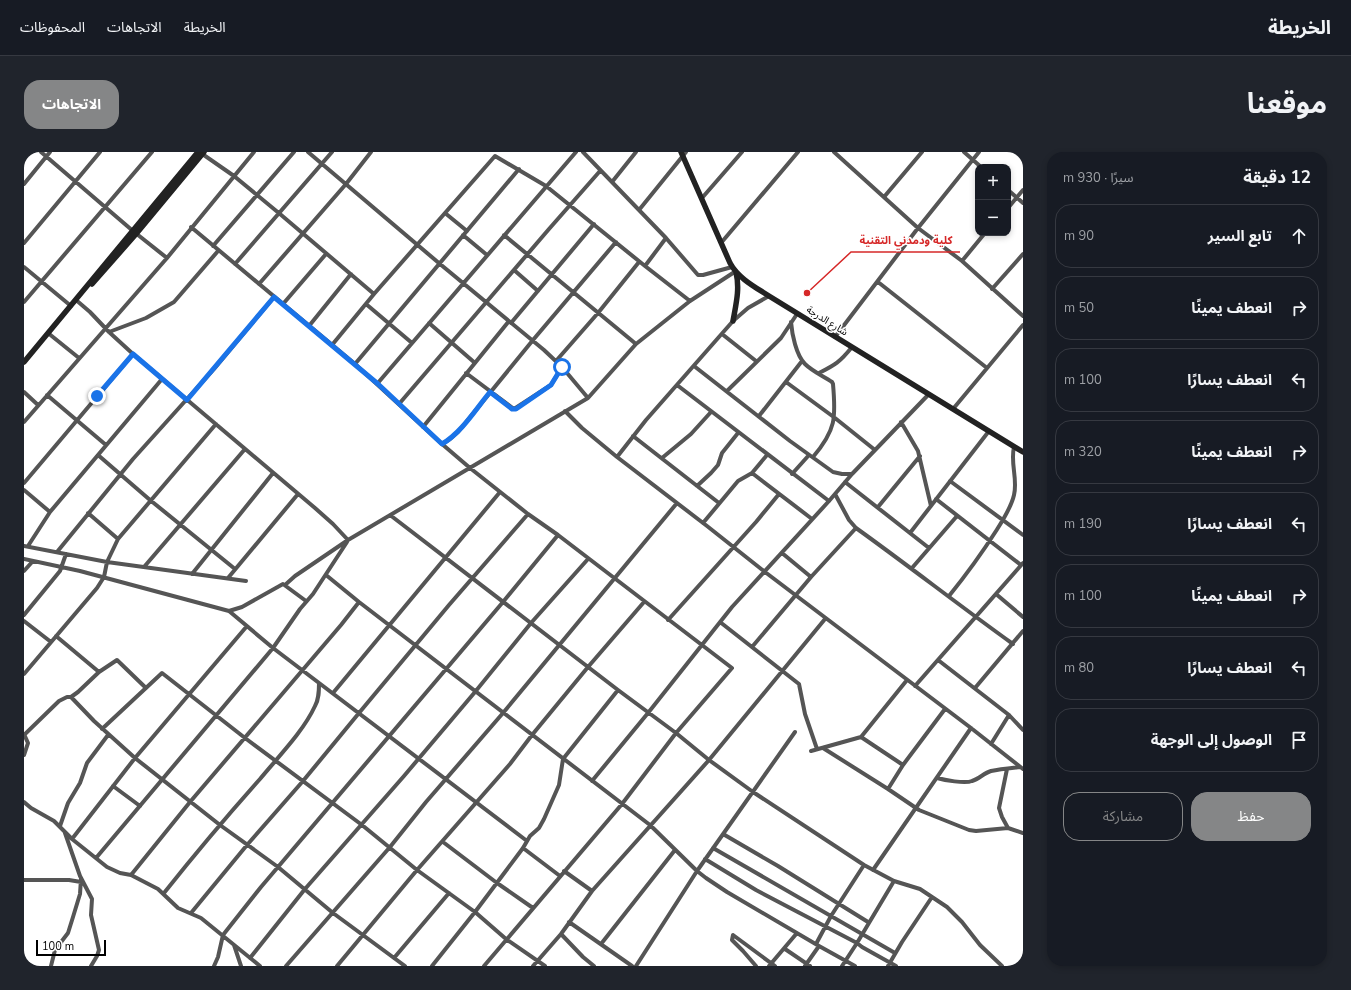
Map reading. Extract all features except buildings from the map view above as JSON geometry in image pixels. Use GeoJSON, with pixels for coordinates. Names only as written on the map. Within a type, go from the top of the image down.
{"type":"FeatureCollection","features":[{"type":"Feature","properties":{"kind":"street"},"geometry":{"type":"LineString","coordinates":[[41,152],[134,232],[167,258]]}},
{"type":"Feature","properties":{"kind":"street"},"geometry":{"type":"LineString","coordinates":[[24,184],[50,152]]}},
{"type":"Feature","properties":{"kind":"street"},"geometry":{"type":"LineString","coordinates":[[24,243],[100,152]]}},
{"type":"Feature","properties":{"kind":"street"},"geometry":{"type":"LineString","coordinates":[[24,302],[152,152]]}},
{"type":"Feature","properties":{"kind":"street"},"geometry":{"type":"LineString","coordinates":[[24,362],[83,292],[90,287],[103,272],[134,232],[201,152],[234,176],[374,294]]}},
{"type":"Feature","properties":{"kind":"street"},"geometry":{"type":"LineString","coordinates":[[24,422],[167,258],[254,152]]}},
{"type":"Feature","properties":{"kind":"street"},"geometry":{"type":"LineString","coordinates":[[213,246],[294,152]]}},
{"type":"Feature","properties":{"kind":"street"},"geometry":{"type":"LineString","coordinates":[[308,152],[463,284],[533,340],[562,367],[588,398]]}},
{"type":"Feature","properties":{"kind":"street"},"geometry":{"type":"LineString","coordinates":[[235,264],[280,214],[332,152]]}},
{"type":"Feature","properties":{"kind":"street"},"geometry":{"type":"LineString","coordinates":[[259,284],[346,184],[371,152]]}},
{"type":"Feature","properties":{"kind":"street"},"geometry":{"type":"LineString","coordinates":[[378,384],[576,152]]}},
{"type":"Feature","properties":{"kind":"street"},"geometry":{"type":"LineString","coordinates":[[583,152],[666,238],[698,275],[734,269]]}},
{"type":"Feature","properties":{"kind":"street"},"geometry":{"type":"LineString","coordinates":[[612,182],[636,152]]}},
{"type":"Feature","properties":{"kind":"street"},"geometry":{"type":"LineString","coordinates":[[702,198],[742,152]]}},
{"type":"Feature","properties":{"kind":"street"},"geometry":{"type":"LineString","coordinates":[[721,243],[798,152]]}},
{"type":"Feature","properties":{"kind":"street"},"geometry":{"type":"LineString","coordinates":[[834,152],[918,228],[962,261],[1023,316]]}},
{"type":"Feature","properties":{"kind":"street"},"geometry":{"type":"LineString","coordinates":[[884,197],[922,152]]}},
{"type":"Feature","properties":{"kind":"street"},"geometry":{"type":"LineString","coordinates":[[964,152],[978,164]]}},
{"type":"Feature","properties":{"kind":"street"},"geometry":{"type":"LineString","coordinates":[[836,337],[918,228],[978,152]]}},
{"type":"Feature","properties":{"kind":"street"},"geometry":{"type":"LineString","coordinates":[[639,210],[683,153]]}},
{"type":"Feature","properties":{"kind":"street","name":"شارع الدرجة"},"geometry":{"type":"LineString","coordinates":[[683,153],[721,243],[734,269],[744,279],[797,314],[1023,452]]}},
{"type":"Feature","properties":{"kind":"street"},"geometry":{"type":"LineString","coordinates":[[332,345],[374,294],[495,156],[546,186],[639,262],[690,301]]}},
{"type":"Feature","properties":{"kind":"street"},"geometry":{"type":"LineString","coordinates":[[355,364],[519,169]]}},
{"type":"Feature","properties":{"kind":"street"},"geometry":{"type":"LineString","coordinates":[[400,404],[600,171]]}},
{"type":"Feature","properties":{"kind":"street"},"geometry":{"type":"LineString","coordinates":[[1011,205],[1023,190]]}},
{"type":"Feature","properties":{"kind":"street"},"geometry":{"type":"LineString","coordinates":[[1011,193],[1023,203]]}},
{"type":"Feature","properties":{"kind":"street"},"geometry":{"type":"LineString","coordinates":[[445,213],[466,231]]}},
{"type":"Feature","properties":{"kind":"street"},"geometry":{"type":"LineString","coordinates":[[423,427],[466,373],[552,275],[594,224]]}},
{"type":"Feature","properties":{"kind":"street"},"geometry":{"type":"LineString","coordinates":[[191,227],[355,364],[470,468],[528,514],[558,535],[701,646],[732,668],[676,733],[622,804],[484,966]]}},
{"type":"Feature","properties":{"kind":"street"},"geometry":{"type":"LineString","coordinates":[[463,235],[487,255]]}},
{"type":"Feature","properties":{"kind":"street"},"geometry":{"type":"LineString","coordinates":[[504,235],[636,344]]}},
{"type":"Feature","properties":{"kind":"street"},"geometry":{"type":"LineString","coordinates":[[962,261],[983,236]]}},
{"type":"Feature","properties":{"kind":"street"},"geometry":{"type":"LineString","coordinates":[[645,266],[666,238]]}},
{"type":"Feature","properties":{"kind":"street"},"geometry":{"type":"LineString","coordinates":[[442,444],[458,432],[616,242]]}},
{"type":"Feature","properties":{"kind":"street"},"geometry":{"type":"LineString","coordinates":[[108,332],[146,318],[174,302],[218,251]]}},
{"type":"Feature","properties":{"kind":"street"},"geometry":{"type":"LineString","coordinates":[[283,304],[326,254]]}},
{"type":"Feature","properties":{"kind":"street"},"geometry":{"type":"LineString","coordinates":[[992,289],[1023,254]]}},
{"type":"Feature","properties":{"kind":"street"},"geometry":{"type":"LineString","coordinates":[[556,361],[598,313],[639,262]]}},
{"type":"Feature","properties":{"kind":"street"},"geometry":{"type":"LineString","coordinates":[[24,267],[72,306]]}},
{"type":"Feature","properties":{"kind":"street"},"geometry":{"type":"LineString","coordinates":[[229,611],[242,607],[282,585],[285,585],[295,576],[348,540],[588,398],[636,344],[690,301],[734,269]]}},
{"type":"Feature","properties":{"kind":"street"},"geometry":{"type":"LineString","coordinates":[[733,321],[738,292],[738,281],[734,269]]}},
{"type":"Feature","properties":{"kind":"street"},"geometry":{"type":"LineString","coordinates":[[514,270],[538,290]]}},
{"type":"Feature","properties":{"kind":"street"},"geometry":{"type":"LineString","coordinates":[[309,326],[351,274]]}},
{"type":"Feature","properties":{"kind":"street"},"geometry":{"type":"LineString","coordinates":[[878,282],[987,368]]}},
{"type":"Feature","properties":{"kind":"street"},"geometry":{"type":"LineString","coordinates":[[617,457],[733,321],[748,308],[769,296]]}},
{"type":"Feature","properties":{"kind":"street"},"geometry":{"type":"LineString","coordinates":[[57,552],[120,475],[187,400],[274,297]]}},
{"type":"Feature","properties":{"kind":"street"},"geometry":{"type":"LineString","coordinates":[[76,300],[108,332],[333,524],[348,540]]}},
{"type":"Feature","properties":{"kind":"street"},"geometry":{"type":"LineString","coordinates":[[366,304],[412,343]]}},
{"type":"Feature","properties":{"kind":"street"},"geometry":{"type":"LineString","coordinates":[[727,391],[781,338],[797,314]]}},
{"type":"Feature","properties":{"kind":"street"},"geometry":{"type":"LineString","coordinates":[[791,322],[794,339],[802,361],[833,383],[835,418],[826,441],[792,474]]}},
{"type":"Feature","properties":{"kind":"street"},"geometry":{"type":"LineString","coordinates":[[429,323],[475,363]]}},
{"type":"Feature","properties":{"kind":"street"},"geometry":{"type":"LineString","coordinates":[[953,409],[1023,325]]}},
{"type":"Feature","properties":{"kind":"street"},"geometry":{"type":"LineString","coordinates":[[48,333],[79,358]]}},
{"type":"Feature","properties":{"kind":"street"},"geometry":{"type":"LineString","coordinates":[[722,334],[756,362]]}},
{"type":"Feature","properties":{"kind":"street"},"geometry":{"type":"LineString","coordinates":[[819,373],[842,360],[852,347]]}},
{"type":"Feature","properties":{"kind":"street"},"geometry":{"type":"LineString","coordinates":[[24,483],[133,354]]}},
{"type":"Feature","properties":{"kind":"street"},"geometry":{"type":"LineString","coordinates":[[759,416],[802,361]]}},
{"type":"Feature","properties":{"kind":"street"},"geometry":{"type":"LineString","coordinates":[[694,366],[833,472],[852,474]]}},
{"type":"Feature","properties":{"kind":"street"},"geometry":{"type":"LineString","coordinates":[[466,373],[512,409],[516,409],[551,385],[562,367]]}},
{"type":"Feature","properties":{"kind":"street"},"geometry":{"type":"LineString","coordinates":[[162,379],[50,512],[26,546],[107,562],[246,581]]}},
{"type":"Feature","properties":{"kind":"street"},"geometry":{"type":"LineString","coordinates":[[786,382],[875,450]]}},
{"type":"Feature","properties":{"kind":"street"},"geometry":{"type":"LineString","coordinates":[[677,385],[710,412],[829,501]]}},
{"type":"Feature","properties":{"kind":"street"},"geometry":{"type":"LineString","coordinates":[[24,392],[38,405]]}},
{"type":"Feature","properties":{"kind":"street"},"geometry":{"type":"LineString","coordinates":[[592,781],[720,622],[852,474],[929,394]]}},
{"type":"Feature","properties":{"kind":"street"},"geometry":{"type":"LineString","coordinates":[[47,395],[106,445]]}},
{"type":"Feature","properties":{"kind":"street"},"geometry":{"type":"LineString","coordinates":[[565,411],[582,428],[617,457],[1021,768]]}},
{"type":"Feature","properties":{"kind":"street"},"geometry":{"type":"LineString","coordinates":[[662,458],[691,434],[710,412]]}},
{"type":"Feature","properties":{"kind":"street"},"geometry":{"type":"LineString","coordinates":[[901,422],[916,446],[920,456],[931,506]]}},
{"type":"Feature","properties":{"kind":"street"},"geometry":{"type":"LineString","coordinates":[[24,674],[93,593],[104,577],[107,562],[118,539],[216,424]]}},
{"type":"Feature","properties":{"kind":"street"},"geometry":{"type":"LineString","coordinates":[[910,532],[989,431]]}},
{"type":"Feature","properties":{"kind":"street"},"geometry":{"type":"LineString","coordinates":[[697,486],[718,465],[722,453],[738,433]]}},
{"type":"Feature","properties":{"kind":"street"},"geometry":{"type":"LineString","coordinates":[[634,436],[719,503]]}},
{"type":"Feature","properties":{"kind":"street"},"geometry":{"type":"LineString","coordinates":[[949,596],[990,541],[1010,506],[1015,491],[1012,458],[1014,447]]}},
{"type":"Feature","properties":{"kind":"street"},"geometry":{"type":"LineString","coordinates":[[144,567],[245,449]]}},
{"type":"Feature","properties":{"kind":"street"},"geometry":{"type":"LineString","coordinates":[[98,455],[150,500],[235,569]]}},
{"type":"Feature","properties":{"kind":"street"},"geometry":{"type":"LineString","coordinates":[[703,523],[738,481],[752,473],[767,455]]}},
{"type":"Feature","properties":{"kind":"street"},"geometry":{"type":"LineString","coordinates":[[878,507],[920,456]]}},
{"type":"Feature","properties":{"kind":"street"},"geometry":{"type":"LineString","coordinates":[[192,574],[273,473]]}},
{"type":"Feature","properties":{"kind":"street"},"geometry":{"type":"LineString","coordinates":[[752,473],[812,519]]}},
{"type":"Feature","properties":{"kind":"street"},"geometry":{"type":"LineString","coordinates":[[950,481],[1023,535]]}},
{"type":"Feature","properties":{"kind":"street"},"geometry":{"type":"LineString","coordinates":[[845,482],[929,548]]}},
{"type":"Feature","properties":{"kind":"street"},"geometry":{"type":"LineString","coordinates":[[24,490],[50,512]]}},
{"type":"Feature","properties":{"kind":"street"},"geometry":{"type":"LineString","coordinates":[[333,693],[500,492]]}},
{"type":"Feature","properties":{"kind":"street"},"geometry":{"type":"LineString","coordinates":[[228,578],[298,494]]}},
{"type":"Feature","properties":{"kind":"street"},"geometry":{"type":"LineString","coordinates":[[668,620],[756,522],[779,494]]}},
{"type":"Feature","properties":{"kind":"street"},"geometry":{"type":"LineString","coordinates":[[835,494],[849,520],[856,528],[1013,644]]}},
{"type":"Feature","properties":{"kind":"street"},"geometry":{"type":"LineString","coordinates":[[915,686],[1022,564],[936,499]]}},
{"type":"Feature","properties":{"kind":"street"},"geometry":{"type":"LineString","coordinates":[[286,966],[390,847],[677,502]]}},
{"type":"Feature","properties":{"kind":"street"},"geometry":{"type":"LineString","coordinates":[[88,513],[118,539]]}},
{"type":"Feature","properties":{"kind":"street"},"geometry":{"type":"LineString","coordinates":[[191,913],[449,605],[528,514]]}},
{"type":"Feature","properties":{"kind":"street"},"geometry":{"type":"LineString","coordinates":[[390,515],[676,733],[709,760],[753,792],[864,865],[894,880],[920,889],[932,897],[954,914],[980,945],[1002,966]]}},
{"type":"Feature","properties":{"kind":"street"},"geometry":{"type":"LineString","coordinates":[[912,568],[957,516]]}},
{"type":"Feature","properties":{"kind":"street"},"geometry":{"type":"LineString","coordinates":[[752,647],[795,595],[856,528]]}},
{"type":"Feature","properties":{"kind":"street"},"geometry":{"type":"LineString","coordinates":[[214,966],[218,957],[223,935],[332,802],[503,602],[558,535]]}},
{"type":"Feature","properties":{"kind":"street"},"geometry":{"type":"LineString","coordinates":[[96,858],[273,648],[300,608],[313,594],[348,540]]}},
{"type":"Feature","properties":{"kind":"street"},"geometry":{"type":"LineString","coordinates":[[782,553],[811,577]]}},
{"type":"Feature","properties":{"kind":"street"},"geometry":{"type":"LineString","coordinates":[[25,612],[62,567],[66,554]]}},
{"type":"Feature","properties":{"kind":"street"},"geometry":{"type":"LineString","coordinates":[[24,558],[104,577],[229,611],[273,648],[476,804],[527,841]]}},
{"type":"Feature","properties":{"kind":"street"},"geometry":{"type":"LineString","coordinates":[[250,958],[305,889],[362,825],[475,692],[531,623],[588,558]]}},
{"type":"Feature","properties":{"kind":"street"},"geometry":{"type":"LineString","coordinates":[[24,571],[33,560]]}},
{"type":"Feature","properties":{"kind":"street"},"geometry":{"type":"LineString","coordinates":[[326,575],[358,602],[650,825],[697,871],[727,892],[855,966]]}},
{"type":"Feature","properties":{"kind":"street"},"geometry":{"type":"LineString","coordinates":[[285,585],[306,601]]}},
{"type":"Feature","properties":{"kind":"street"},"geometry":{"type":"LineString","coordinates":[[996,594],[1023,617]]}},
{"type":"Feature","properties":{"kind":"street"},"geometry":{"type":"LineString","coordinates":[[131,875],[190,802],[342,625],[358,602]]}},
{"type":"Feature","properties":{"kind":"street"},"geometry":{"type":"LineString","coordinates":[[338,966],[417,870],[510,764],[588,667],[644,602]]}},
{"type":"Feature","properties":{"kind":"street"},"geometry":{"type":"LineString","coordinates":[[533,966],[561,934],[592,890],[709,760],[825,618]]}},
{"type":"Feature","properties":{"kind":"street"},"geometry":{"type":"LineString","coordinates":[[24,621],[51,642]]}},
{"type":"Feature","properties":{"kind":"street"},"geometry":{"type":"LineString","coordinates":[[720,622],[799,684],[807,721],[817,749]]}},
{"type":"Feature","properties":{"kind":"street"},"geometry":{"type":"LineString","coordinates":[[72,839],[135,758],[247,626]]}},
{"type":"Feature","properties":{"kind":"street"},"geometry":{"type":"LineString","coordinates":[[976,688],[1023,631]]}},
{"type":"Feature","properties":{"kind":"street"},"geometry":{"type":"LineString","coordinates":[[56,636],[99,672]]}},
{"type":"Feature","properties":{"kind":"street"},"geometry":{"type":"LineString","coordinates":[[24,755],[28,743],[24,735],[59,701],[67,697],[71,697],[99,672],[117,660],[146,688]]}},
{"type":"Feature","properties":{"kind":"street"},"geometry":{"type":"LineString","coordinates":[[938,660],[1009,715],[1023,730]]}},
{"type":"Feature","properties":{"kind":"street"},"geometry":{"type":"LineString","coordinates":[[102,729],[162,673],[245,738],[362,825],[417,870],[475,912],[506,939],[545,966]]}},
{"type":"Feature","properties":{"kind":"street"},"geometry":{"type":"LineString","coordinates":[[811,751],[861,737],[906,680]]}},
{"type":"Feature","properties":{"kind":"street"},"geometry":{"type":"LineString","coordinates":[[164,894],[311,715],[319,696],[319,683]]}},
{"type":"Feature","properties":{"kind":"street"},"geometry":{"type":"LineString","coordinates":[[432,966],[475,912],[527,841],[539,828],[558,785],[563,759],[618,690]]}},
{"type":"Feature","properties":{"kind":"street"},"geometry":{"type":"LineString","coordinates":[[71,697],[102,729],[135,758],[220,825],[278,867],[333,913],[405,966]]}},
{"type":"Feature","properties":{"kind":"street"},"geometry":{"type":"LineString","coordinates":[[888,789],[903,765],[945,709]]}},
{"type":"Feature","properties":{"kind":"street"},"geometry":{"type":"LineString","coordinates":[[991,744],[1009,715]]}},
{"type":"Feature","properties":{"kind":"street"},"geometry":{"type":"LineString","coordinates":[[873,870],[971,728]]}},
{"type":"Feature","properties":{"kind":"street"},"geometry":{"type":"LineString","coordinates":[[636,966],[705,859],[795,732]]}},
{"type":"Feature","properties":{"kind":"street"},"geometry":{"type":"LineString","coordinates":[[60,826],[68,803],[80,783],[87,763],[108,734]]}},
{"type":"Feature","properties":{"kind":"street"},"geometry":{"type":"LineString","coordinates":[[861,737],[903,765]]}},
{"type":"Feature","properties":{"kind":"street"},"geometry":{"type":"LineString","coordinates":[[823,748],[916,808],[969,830],[976,831],[1008,828],[1023,833]]}},
{"type":"Feature","properties":{"kind":"street"},"geometry":{"type":"LineString","coordinates":[[937,778],[967,783],[991,771],[1021,768]]}},
{"type":"Feature","properties":{"kind":"street"},"geometry":{"type":"LineString","coordinates":[[1007,769],[999,808],[1008,828]]}},
{"type":"Feature","properties":{"kind":"street"},"geometry":{"type":"LineString","coordinates":[[113,786],[140,806]]}},
{"type":"Feature","properties":{"kind":"street"},"geometry":{"type":"LineString","coordinates":[[24,802],[60,826],[72,839],[114,870],[131,875],[158,889],[178,908],[200,918],[260,966]]}},
{"type":"Feature","properties":{"kind":"street"},"geometry":{"type":"LineString","coordinates":[[65,833],[80,876],[92,899],[92,923],[98,944],[97,956],[91,966]]}},
{"type":"Feature","properties":{"kind":"street"},"geometry":{"type":"LineString","coordinates":[[723,834],[868,922]]}},
{"type":"Feature","properties":{"kind":"street"},"geometry":{"type":"LineString","coordinates":[[443,842],[532,908]]}},
{"type":"Feature","properties":{"kind":"street"},"geometry":{"type":"LineString","coordinates":[[523,848],[560,876]]}},
{"type":"Feature","properties":{"kind":"street"},"geometry":{"type":"LineString","coordinates":[[713,848],[818,907],[895,953]]}},
{"type":"Feature","properties":{"kind":"street"},"geometry":{"type":"LineString","coordinates":[[601,944],[675,850]]}},
{"type":"Feature","properties":{"kind":"street"},"geometry":{"type":"LineString","coordinates":[[705,859],[756,890],[857,943],[889,964],[896,966]]}},
{"type":"Feature","properties":{"kind":"street"},"geometry":{"type":"LineString","coordinates":[[785,949],[807,965],[825,926],[864,865]]}},
{"type":"Feature","properties":{"kind":"street"},"geometry":{"type":"LineString","coordinates":[[564,871],[592,890]]}},
{"type":"Feature","properties":{"kind":"street"},"geometry":{"type":"LineString","coordinates":[[51,966],[55,950],[68,932],[80,894],[80,876]]}},
{"type":"Feature","properties":{"kind":"street"},"geometry":{"type":"LineString","coordinates":[[24,880],[69,880],[81,882]]}},
{"type":"Feature","properties":{"kind":"street"},"geometry":{"type":"LineString","coordinates":[[842,966],[894,880]]}},
{"type":"Feature","properties":{"kind":"street"},"geometry":{"type":"LineString","coordinates":[[394,958],[449,893]]}},
{"type":"Feature","properties":{"kind":"street"},"geometry":{"type":"LineString","coordinates":[[889,964],[932,897]]}},
{"type":"Feature","properties":{"kind":"street"},"geometry":{"type":"LineString","coordinates":[[569,922],[632,966]]}},
{"type":"Feature","properties":{"kind":"street"},"geometry":{"type":"LineString","coordinates":[[756,966],[732,940],[734,935],[772,965],[797,933]]}},
{"type":"Feature","properties":{"kind":"street"},"geometry":{"type":"LineString","coordinates":[[561,934],[594,966]]}},
{"type":"Feature","properties":{"kind":"street"},"geometry":{"type":"LineString","coordinates":[[234,945],[241,966]]}},
{"type":"Feature","properties":{"kind":"place","name":"كلية ودمدني التقنية"},"geometry":{"type":"Point","coordinates":[807,293]}},
{"type":"Feature","properties":{"kind":"route"},"geometry":{"type":"LineString","coordinates":[[97,396],[133,354],[187,400],[274,297],[378,384],[442,444],[458,432],[490,392],[512,409],[516,409],[551,385],[562,367]]}}]}
